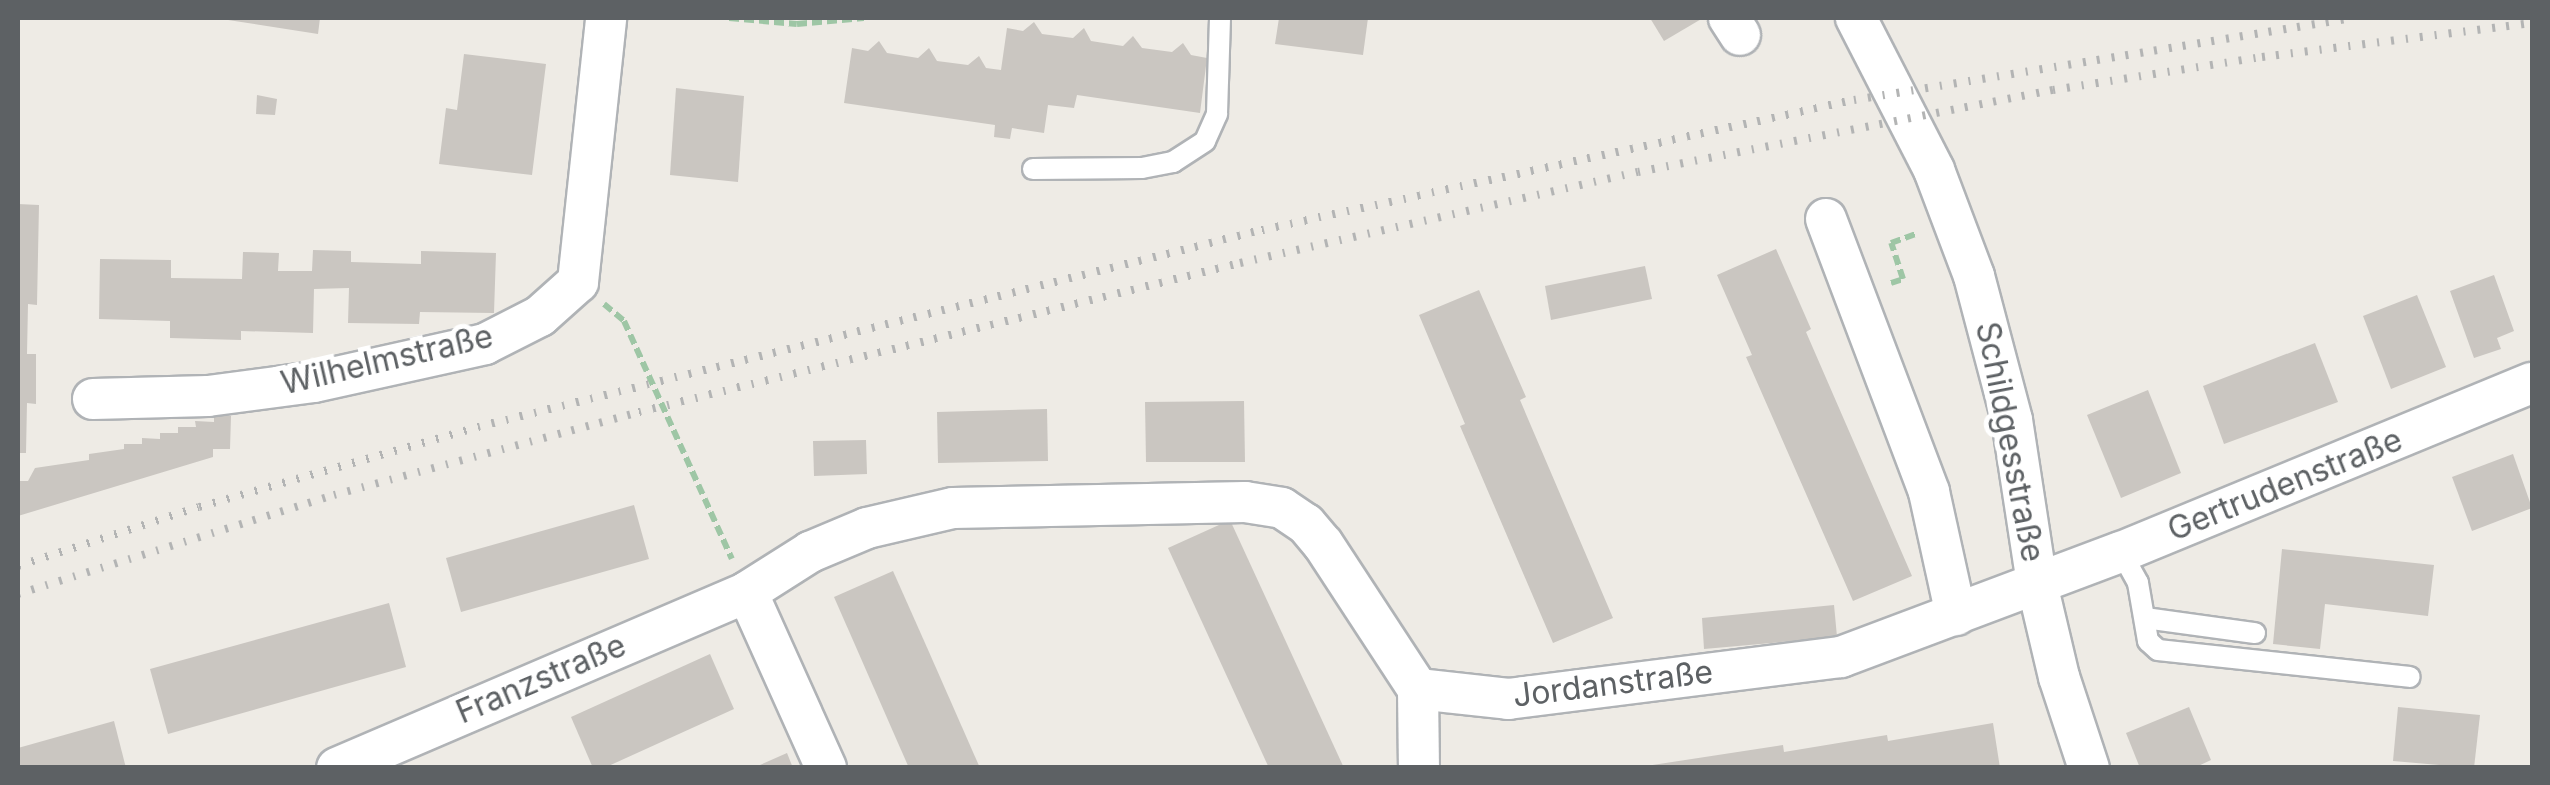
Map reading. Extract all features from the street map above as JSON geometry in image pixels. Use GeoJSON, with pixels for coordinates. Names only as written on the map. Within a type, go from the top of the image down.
{"type":"FeatureCollection","features":[{"type":"Feature","properties":{"kind":"street"},"geometry":{"type":"LineString","coordinates":[[578,282],[606,18]]}},
{"type":"Feature","properties":{"kind":"street","name":"Schildgesstraße"},"geometry":{"type":"LineString","coordinates":[[1856,18],[1907,111],[1956,222],[2002,376],[2037,584],[2058,677],[2089,768]]}},
{"type":"Feature","properties":{"kind":"street"},"geometry":{"type":"LineString","coordinates":[[1826,219],[1929,492],[1956,615]]}},
{"type":"Feature","properties":{"kind":"street","name":"Wilhelmstraße"},"geometry":{"type":"LineString","coordinates":[[93,399],[208,396],[314,382],[485,344],[540,316],[578,282]]}},
{"type":"Feature","properties":{"kind":"street","name":"Gertrudenstraße"},"geometry":{"type":"LineString","coordinates":[[2037,584],[2532,384]]}},
{"type":"Feature","properties":{"kind":"street"},"geometry":{"type":"LineString","coordinates":[[826,768],[747,592],[810,552],[867,528],[953,508],[1245,502],[1282,508],[1306,524],[1418,689],[1420,768]]}},
{"type":"Feature","properties":{"kind":"street","name":"Jordanstraße"},"geometry":{"type":"LineString","coordinates":[[1418,689],[1508,700],[1841,657],[2037,584]]}},
{"type":"Feature","properties":{"kind":"street","name":"Franzstraße"},"geometry":{"type":"LineString","coordinates":[[336,768],[747,592]]}},
{"type":"Feature","properties":{"kind":"lane"},"geometry":{"type":"LineString","coordinates":[[1033,168],[1142,168],[1173,162],[1206,142],[1216,114],[1220,18]]}},
{"type":"Feature","properties":{"kind":"lane"},"geometry":{"type":"LineString","coordinates":[[2121,552],[2138,583],[2148,641],[2158,650],[2410,677]]}},
{"type":"Feature","properties":{"kind":"lane"},"geometry":{"type":"LineString","coordinates":[[2145,618],[2255,633]]}},
{"type":"Feature","properties":{"kind":"path"},"geometry":{"type":"LineString","coordinates":[[729,18],[798,24],[864,18]]}},
{"type":"Feature","properties":{"kind":"path"},"geometry":{"type":"LineString","coordinates":[[1884,271],[1889,284],[1903,279],[1891,243],[1956,222]]}},
{"type":"Feature","properties":{"kind":"path"},"geometry":{"type":"LineString","coordinates":[[578,282],[624,321],[747,592]]}},
{"type":"Feature","properties":{"kind":"building"},"geometry":{"type":"Polygon","coordinates":[[[215,18],[320,18],[318,34],[215,18]]]}},
{"type":"Feature","properties":{"kind":"building"},"geometry":{"type":"Polygon","coordinates":[[[1279,18],[1368,18],[1363,55],[1275,44],[1279,18]]]}},
{"type":"Feature","properties":{"kind":"building"},"geometry":{"type":"Polygon","coordinates":[[[1650,18],[1703,18],[1664,41],[1650,18]]]}},
{"type":"Feature","properties":{"kind":"building"},"geometry":{"type":"Polygon","coordinates":[[[1034,22],[1042,34],[1073,38],[1084,28],[1091,41],[1123,46],[1133,36],[1142,48],[1172,52],[1183,43],[1191,55],[1207,58],[1200,113],[1077,95],[1074,108],[1048,105],[1044,133],[1012,128],[1010,139],[994,137],[995,125],[844,103],[852,48],[868,51],[879,41],[887,53],[918,58],[929,48],[937,61],[968,65],[979,56],[986,68],[1001,70],[1007,28],[1023,31],[1034,22]]]}},
{"type":"Feature","properties":{"kind":"building"},"geometry":{"type":"Polygon","coordinates":[[[464,54],[546,64],[532,175],[439,164],[446,108],[457,110],[464,54]]]}},
{"type":"Feature","properties":{"kind":"building"},"geometry":{"type":"Polygon","coordinates":[[[676,88],[744,96],[738,182],[670,175],[676,88]]]}},
{"type":"Feature","properties":{"kind":"building"},"geometry":{"type":"Polygon","coordinates":[[[257,95],[277,99],[275,115],[256,114],[257,95]]]}},
{"type":"Feature","properties":{"kind":"building"},"geometry":{"type":"Polygon","coordinates":[[[18,204],[39,205],[37,305],[28,304],[27,354],[36,354],[36,404],[27,403],[26,453],[18,453],[18,204]]]}},
{"type":"Feature","properties":{"kind":"building"},"geometry":{"type":"Polygon","coordinates":[[[1776,249],[1811,329],[1806,332],[1912,576],[1853,601],[1746,357],[1752,355],[1717,275],[1776,249]]]}},
{"type":"Feature","properties":{"kind":"building"},"geometry":{"type":"Polygon","coordinates":[[[313,250],[351,251],[351,262],[421,264],[421,251],[496,253],[494,313],[420,312],[419,324],[348,323],[349,288],[314,289],[313,333],[241,331],[241,340],[170,338],[170,321],[99,319],[100,259],[171,260],[171,278],[242,279],[243,252],[279,253],[278,271],[312,271],[313,250]]]}},
{"type":"Feature","properties":{"kind":"building"},"geometry":{"type":"Polygon","coordinates":[[[1645,266],[1652,299],[1551,320],[1545,286],[1645,266]]]}},
{"type":"Feature","properties":{"kind":"building"},"geometry":{"type":"Polygon","coordinates":[[[2494,275],[2514,331],[2497,338],[2501,349],[2474,358],[2450,291],[2494,275]]]}},
{"type":"Feature","properties":{"kind":"building"},"geometry":{"type":"Polygon","coordinates":[[[1479,290],[1526,397],[1520,400],[1613,618],[1553,643],[1460,426],[1465,424],[1419,315],[1479,290]]]}},
{"type":"Feature","properties":{"kind":"building"},"geometry":{"type":"Polygon","coordinates":[[[2417,295],[2446,367],[2391,389],[2363,316],[2417,295]]]}},
{"type":"Feature","properties":{"kind":"building"},"geometry":{"type":"Polygon","coordinates":[[[2315,343],[2338,402],[2224,444],[2203,386],[2315,343]]]}},
{"type":"Feature","properties":{"kind":"building"},"geometry":{"type":"Polygon","coordinates":[[[2148,390],[2181,473],[2121,498],[2087,415],[2148,390]]]}},
{"type":"Feature","properties":{"kind":"building"},"geometry":{"type":"Polygon","coordinates":[[[1244,401],[1245,462],[1146,462],[1145,402],[1244,401]]]}},
{"type":"Feature","properties":{"kind":"building"},"geometry":{"type":"Polygon","coordinates":[[[1047,409],[1048,461],[938,463],[937,412],[1047,409]]]}},
{"type":"Feature","properties":{"kind":"building"},"geometry":{"type":"Polygon","coordinates":[[[214,416],[231,416],[230,449],[213,449],[213,457],[18,516],[18,481],[28,481],[35,468],[89,460],[89,454],[124,449],[124,444],[142,444],[142,438],[160,439],[160,433],[178,433],[178,427],[196,427],[195,421],[214,422],[214,416]]]}},
{"type":"Feature","properties":{"kind":"building"},"geometry":{"type":"Polygon","coordinates":[[[866,440],[867,474],[814,476],[813,441],[866,440]]]}},
{"type":"Feature","properties":{"kind":"building"},"geometry":{"type":"Polygon","coordinates":[[[2513,454],[2532,508],[2472,531],[2452,477],[2513,454]]]}},
{"type":"Feature","properties":{"kind":"building"},"geometry":{"type":"Polygon","coordinates":[[[634,505],[649,559],[461,612],[446,558],[634,505]]]}},
{"type":"Feature","properties":{"kind":"building"},"geometry":{"type":"Polygon","coordinates":[[[1230,520],[1344,768],[1269,768],[1168,548],[1230,520]]]}},
{"type":"Feature","properties":{"kind":"building"},"geometry":{"type":"Polygon","coordinates":[[[2282,549],[2434,565],[2428,616],[2325,604],[2320,649],[2273,644],[2282,549]]]}},
{"type":"Feature","properties":{"kind":"building"},"geometry":{"type":"Polygon","coordinates":[[[893,571],[980,768],[909,768],[834,597],[893,571]]]}},
{"type":"Feature","properties":{"kind":"building"},"geometry":{"type":"Polygon","coordinates":[[[389,603],[406,667],[168,734],[150,669],[389,603]]]}},
{"type":"Feature","properties":{"kind":"building"},"geometry":{"type":"Polygon","coordinates":[[[1834,605],[1837,637],[1704,649],[1702,618],[1834,605]]]}},
{"type":"Feature","properties":{"kind":"building"},"geometry":{"type":"Polygon","coordinates":[[[710,654],[734,709],[604,768],[593,768],[571,717],[710,654]]]}},
{"type":"Feature","properties":{"kind":"building"},"geometry":{"type":"Polygon","coordinates":[[[2189,707],[2211,760],[2194,768],[2140,768],[2126,733],[2189,707]]]}},
{"type":"Feature","properties":{"kind":"building"},"geometry":{"type":"Polygon","coordinates":[[[2398,707],[2480,715],[2474,768],[2393,761],[2398,707]]]}},
{"type":"Feature","properties":{"kind":"building"},"geometry":{"type":"Polygon","coordinates":[[[114,721],[126,768],[18,768],[18,748],[114,721]]]}},
{"type":"Feature","properties":{"kind":"building"},"geometry":{"type":"Polygon","coordinates":[[[1993,723],[2000,768],[1633,768],[1783,745],[1784,752],[1887,735],[1888,741],[1993,723]]]}},
{"type":"Feature","properties":{"kind":"building"},"geometry":{"type":"Polygon","coordinates":[[[787,753],[793,768],[753,768],[787,753]]]}},
{"type":"Feature","properties":{"kind":"railway"},"geometry":{"type":"LineString","coordinates":[[18,566],[199,507],[478,427],[1262,230],[1854,100],[2352,18]]}},
{"type":"Feature","properties":{"kind":"railway"},"geometry":{"type":"LineString","coordinates":[[18,594],[334,495],[639,412],[1240,263],[1638,172],[2053,90],[2262,57],[2532,23]]}}]}
